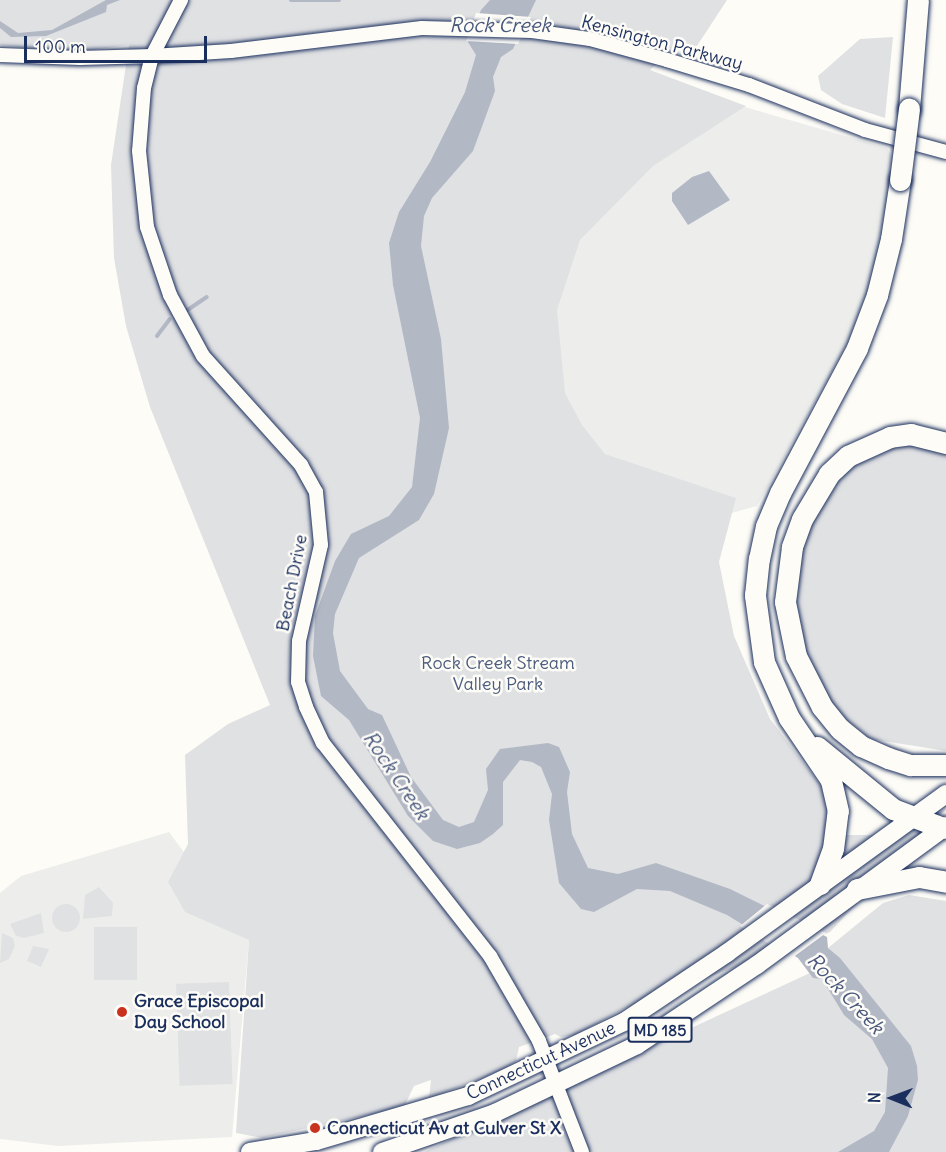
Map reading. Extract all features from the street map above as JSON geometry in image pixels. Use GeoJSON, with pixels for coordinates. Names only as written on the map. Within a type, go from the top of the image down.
{"type":"FeatureCollection","features":[{"type":"Feature","properties":{"kind":"highway"},"geometry":{"type":"LineString","coordinates":[[812,890],[833,849],[838,811],[831,780],[789,717],[764,662],[755,595],[759,559],[766,526],[780,493],[857,348],[877,295],[891,239],[900,180],[909,109],[918,0]]}},
{"type":"Feature","properties":{"kind":"highway"},"geometry":{"type":"LineString","coordinates":[[946,443],[911,435],[890,437],[869,444],[842,462],[815,495],[802,519],[792,547],[785,602],[800,665],[822,707],[840,729],[861,746],[888,758],[910,765],[946,765]]}},
{"type":"Feature","properties":{"kind":"highway"},"geometry":{"type":"LineString","coordinates":[[803,735],[887,804],[912,817],[945,827]]}},
{"type":"Feature","properties":{"kind":"highway"},"geometry":{"type":"LineString","coordinates":[[857,889],[918,878],[946,882]]}},
{"type":"Feature","properties":{"kind":"main road","name":"Connecticut Avenue"},"geometry":{"type":"LineString","coordinates":[[250,1152],[316,1141],[399,1119],[468,1096],[624,1022],[727,954],[946,794]]}},
{"type":"Feature","properties":{"kind":"main road","name":"Connecticut Avenue"},"geometry":{"type":"LineString","coordinates":[[382,1152],[495,1113],[638,1045],[757,965],[857,889],[945,827]]}},
{"type":"Feature","properties":{"kind":"street","name":"Beach Drive"},"geometry":{"type":"LineString","coordinates":[[181,0],[166,25],[152,56],[144,88],[139,151],[147,227],[170,295],[203,356],[301,465],[316,492],[321,545],[298,641],[298,682],[311,719],[338,762],[478,938],[548,1059],[582,1152]]}},
{"type":"Feature","properties":{"kind":"street","name":"Kensington Parkway"},"geometry":{"type":"LineString","coordinates":[[0,54],[80,58],[152,56],[470,26],[532,31],[590,39],[667,60],[749,85],[865,130],[946,152]]}},
{"type":"Feature","properties":{"kind":"shaded area"},"geometry":{"type":"Polygon","coordinates":[[[669,85],[887,148],[893,159],[884,237],[858,324],[757,506],[714,518],[564,446],[539,295],[669,85]]]}},
{"type":"Feature","properties":{"kind":"shaded area","name":"Grace Episcopal Day School"},"geometry":{"type":"Polygon","coordinates":[[[169,832],[249,940],[232,1137],[58,1146],[0,1139],[0,893],[21,876],[169,832]]]}},
{"type":"Feature","properties":{"kind":"green space","name":"Rock Creek Stream Valley Park"},"geometry":{"type":"Polygon","coordinates":[[[0,0],[727,0],[693,52],[673,48],[650,70],[746,106],[653,166],[580,240],[557,310],[565,393],[582,425],[605,454],[736,498],[719,562],[734,636],[770,719],[822,787],[829,819],[826,835],[872,835],[908,827],[946,809],[830,932],[625,1008],[575,1035],[561,1037],[555,1034],[519,1047],[516,1061],[504,1070],[429,1098],[431,1080],[414,1086],[404,1107],[262,1138],[236,1133],[249,940],[185,912],[168,882],[188,844],[185,755],[228,724],[270,705],[150,407],[126,326],[114,258],[111,165],[129,45],[68,53],[0,45],[0,0]]]}},
{"type":"Feature","properties":{"kind":"green space"},"geometry":{"type":"Polygon","coordinates":[[[893,37],[885,118],[842,104],[821,90],[818,76],[860,39],[893,37]]]}},
{"type":"Feature","properties":{"kind":"green space"},"geometry":{"type":"Polygon","coordinates":[[[904,441],[946,450],[946,751],[871,739],[844,718],[819,689],[799,650],[793,562],[836,473],[904,441]]]}},
{"type":"Feature","properties":{"kind":"green space"},"geometry":{"type":"Polygon","coordinates":[[[99,887],[113,903],[112,916],[83,919],[85,895],[99,887]]]}},
{"type":"Feature","properties":{"kind":"green space"},"geometry":{"type":"Polygon","coordinates":[[[909,895],[946,901],[946,1152],[424,1152],[840,959],[828,948],[883,903],[909,895]]]}},
{"type":"Feature","properties":{"kind":"green space"},"geometry":{"type":"Polygon","coordinates":[[[66,904],[76,908],[80,918],[76,928],[66,932],[56,928],[52,918],[56,908],[66,904]]]}},
{"type":"Feature","properties":{"kind":"green space"},"geometry":{"type":"Polygon","coordinates":[[[41,913],[44,933],[24,938],[16,936],[10,924],[41,913]]]}},
{"type":"Feature","properties":{"kind":"green space"},"geometry":{"type":"Polygon","coordinates":[[[94,927],[137,927],[137,980],[94,980],[94,927]]]}},
{"type":"Feature","properties":{"kind":"green space"},"geometry":{"type":"Polygon","coordinates":[[[2,933],[13,938],[15,946],[9,959],[0,963],[2,933]]]}},
{"type":"Feature","properties":{"kind":"green space"},"geometry":{"type":"Polygon","coordinates":[[[33,946],[49,949],[41,967],[27,961],[33,946]]]}},
{"type":"Feature","properties":{"kind":"green space"},"geometry":{"type":"Polygon","coordinates":[[[229,982],[233,1084],[180,1086],[176,984],[229,982]]]}},
{"type":"Feature","properties":{"kind":"water"},"geometry":{"type":"Polygon","coordinates":[[[106,0],[120,0],[107,5],[106,12],[46,36],[11,37],[0,28],[0,21],[18,33],[52,30],[106,0]]]}},
{"type":"Feature","properties":{"kind":"water","name":"Rock Creek"},"geometry":{"type":"Polygon","coordinates":[[[490,0],[536,0],[513,49],[501,57],[493,77],[495,91],[473,151],[432,198],[424,216],[421,246],[441,339],[449,428],[434,494],[419,520],[359,558],[335,614],[333,633],[340,671],[368,709],[382,715],[411,777],[443,820],[459,827],[474,822],[488,790],[486,769],[500,749],[548,743],[559,747],[570,772],[567,792],[572,834],[588,868],[618,874],[656,863],[730,889],[827,937],[828,948],[840,958],[911,1046],[917,1066],[918,1080],[908,1116],[889,1152],[838,1152],[874,1131],[885,1112],[888,1068],[872,1039],[844,1015],[822,979],[813,978],[798,958],[727,915],[670,891],[637,889],[594,912],[581,909],[559,883],[549,820],[552,794],[541,767],[532,762],[520,760],[503,782],[503,825],[493,834],[480,843],[457,849],[433,841],[408,816],[349,720],[321,696],[313,656],[315,616],[335,561],[351,534],[389,516],[412,487],[420,418],[393,285],[389,243],[399,212],[430,162],[465,92],[476,55],[468,42],[481,10],[490,0]]]}},
{"type":"Feature","properties":{"kind":"water"},"geometry":{"type":"Polygon","coordinates":[[[709,171],[730,200],[688,225],[672,201],[672,193],[692,177],[709,171]]]}},
{"type":"Feature","properties":{"kind":"pier"},"geometry":{"type":"Polygon","coordinates":[[[476,13],[531,17],[518,44],[466,41],[476,13]]]}},
{"type":"Feature","properties":{"kind":"pier"},"geometry":{"type":"Polygon","coordinates":[[[767,904],[826,933],[792,958],[740,926],[767,904]]]}},
{"type":"Feature","properties":{"kind":"waterway"},"geometry":{"type":"LineString","coordinates":[[291,0],[339,0]]}},
{"type":"Feature","properties":{"kind":"waterway"},"geometry":{"type":"LineString","coordinates":[[186,311],[207,297]]}},
{"type":"Feature","properties":{"kind":"waterway"},"geometry":{"type":"LineString","coordinates":[[157,336],[170,319]]}},
{"type":"Feature","properties":{"kind":"place","name":"Grace Episcopal Day School"},"geometry":{"type":"Point","coordinates":[122,1012]}},
{"type":"Feature","properties":{"kind":"place","name":"Connecticut Av at Culver St X"},"geometry":{"type":"Point","coordinates":[315,1128]}}]}
